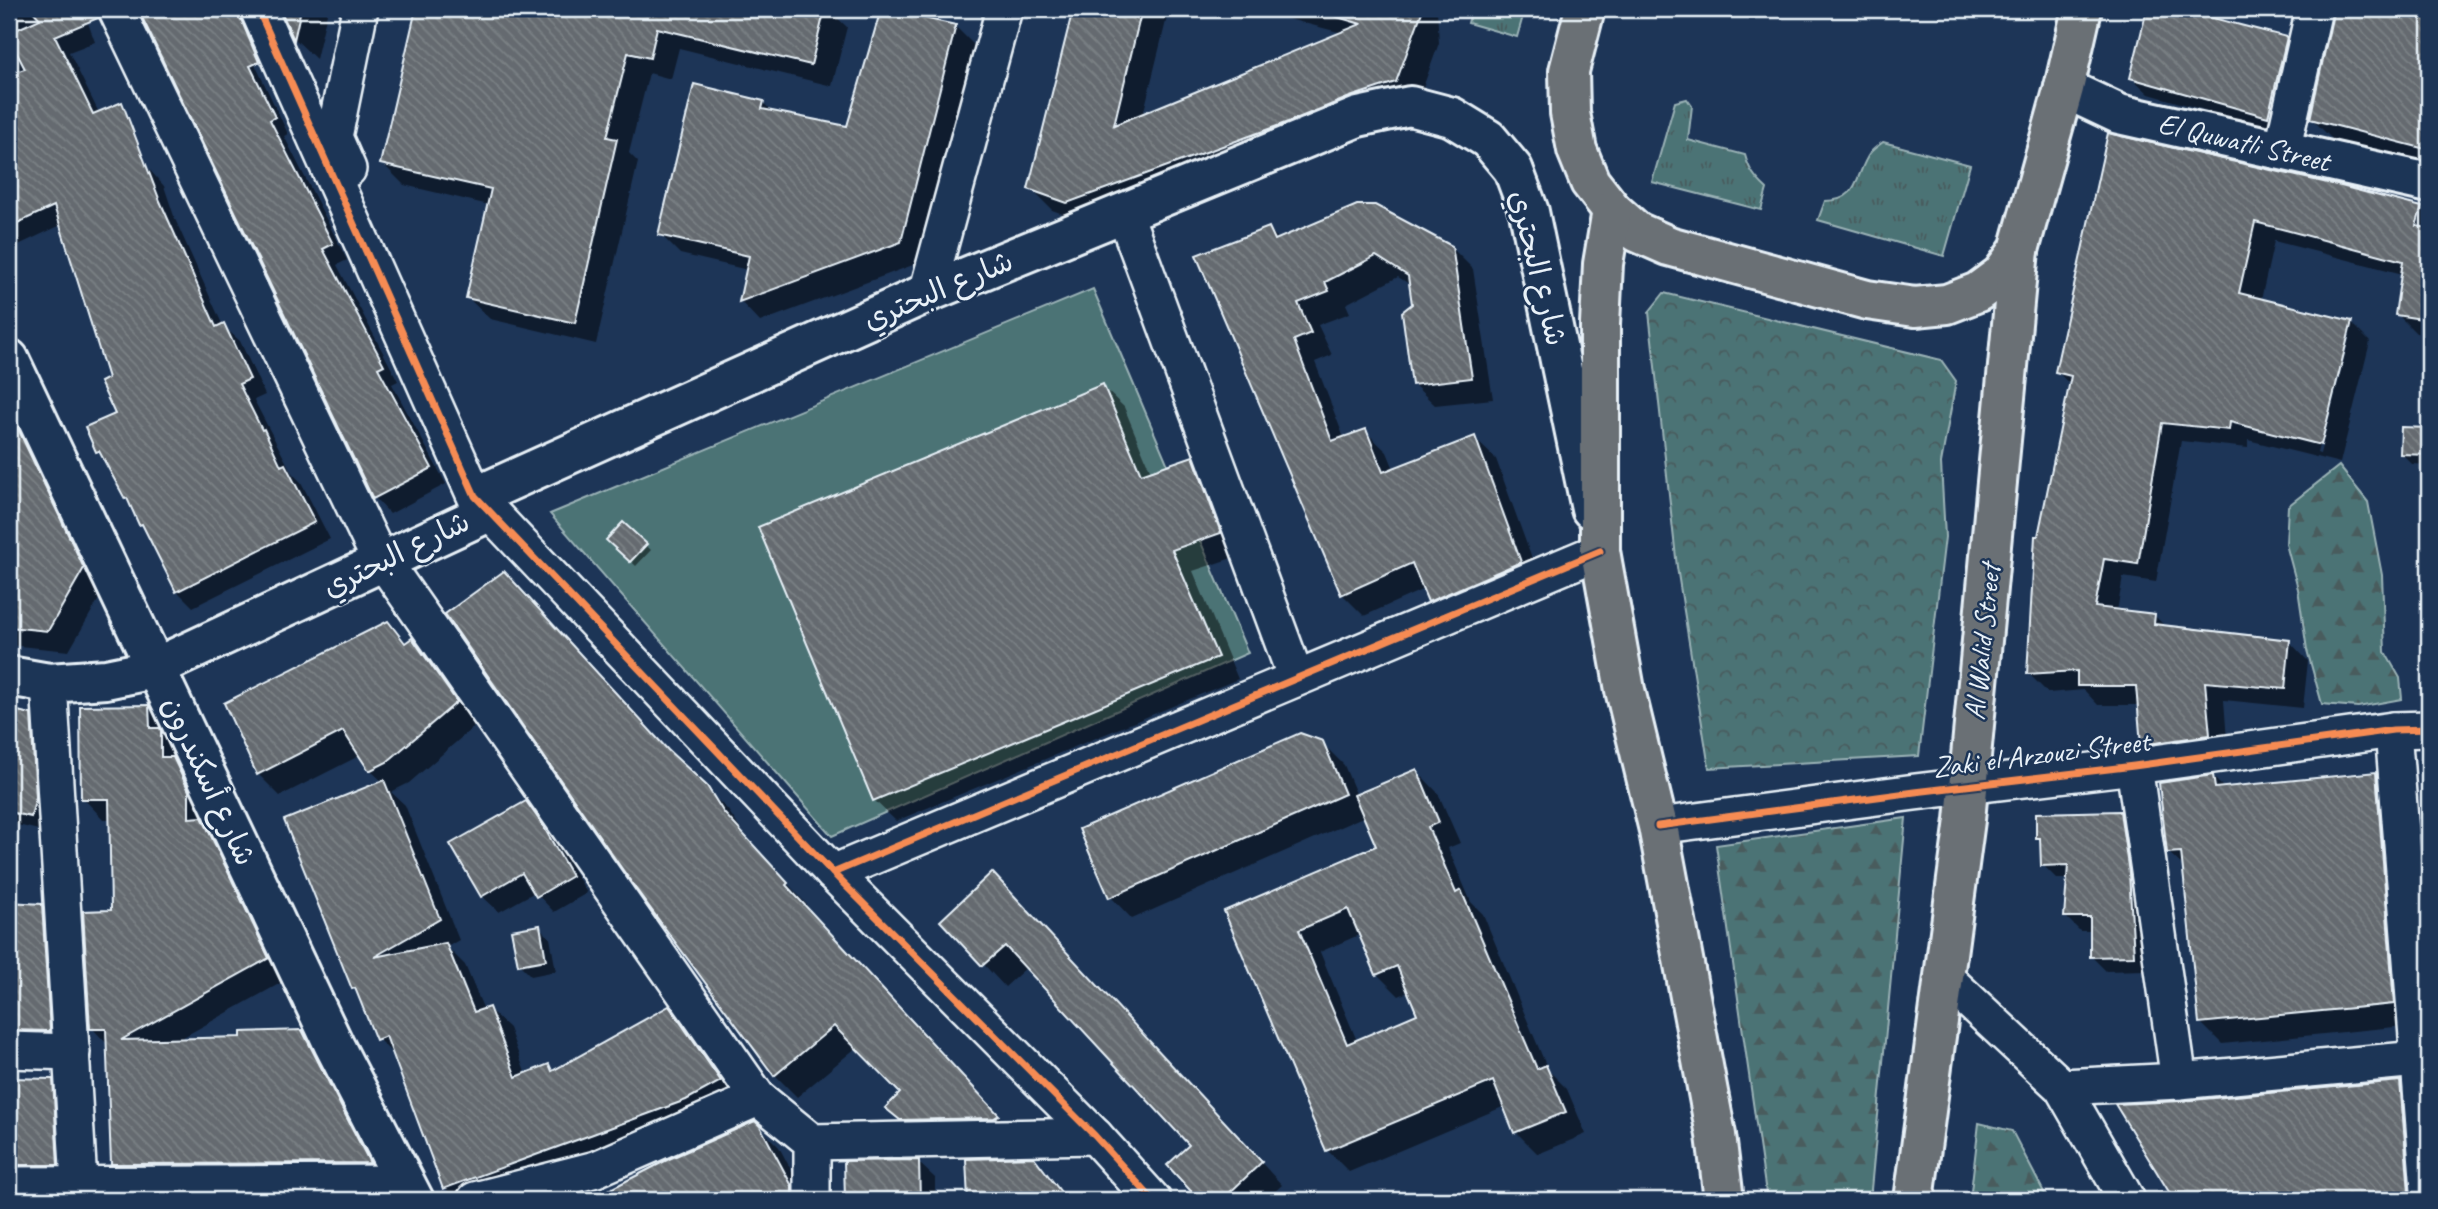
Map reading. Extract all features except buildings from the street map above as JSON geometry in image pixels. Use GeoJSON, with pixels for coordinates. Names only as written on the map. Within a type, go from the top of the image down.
{"type":"FeatureCollection","features":[{"type":"Feature","properties":{"kind":"main road"},"geometry":{"type":"LineString","coordinates":[[1585,9],[1569,71],[1570,113],[1577,150],[1590,181],[1612,210],[1637,232],[1669,246],[1867,300],[1914,307],[1947,304],[1978,292],[2001,275],[2019,250],[2064,88],[2082,9]]}},
{"type":"Feature","properties":{"kind":"main road","name":"El Quwatli Street"},"geometry":{"type":"LineString","coordinates":[[2064,88],[2119,114],[2429,184]]}},
{"type":"Feature","properties":{"kind":"main road","name":"شارع البحتري"},"geometry":{"type":"LineString","coordinates":[[9,676],[49,683],[106,679],[155,668],[478,517],[488,497],[927,293],[1359,117],[1410,106],[1452,117],[1488,139],[1513,169],[1529,212],[1600,551]]}},
{"type":"Feature","properties":{"kind":"main road"},"geometry":{"type":"LineString","coordinates":[[1612,210],[1603,264],[1600,324],[1600,551],[1625,690],[1658,826],[1716,1135],[1724,1200]]}},
{"type":"Feature","properties":{"kind":"main road","name":"Al Walid Street"},"geometry":{"type":"LineString","coordinates":[[1914,1200],[1968,787],[2019,250]]}},
{"type":"Feature","properties":{"kind":"main road","name":"شارع أسكندرون"},"geometry":{"type":"LineString","coordinates":[[9,359],[334,1045],[409,1192]]}},
{"type":"Feature","properties":{"kind":"street"},"geometry":{"type":"LineString","coordinates":[[116,9],[374,548],[758,1098],[812,1142],[1095,1136]]}},
{"type":"Feature","properties":{"kind":"street"},"geometry":{"type":"LineString","coordinates":[[258,9],[475,496],[488,497]]}},
{"type":"Feature","properties":{"kind":"street"},"geometry":{"type":"LineString","coordinates":[[360,9],[334,137],[470,435],[488,497],[833,873],[1095,1136],[1153,1200]]}},
{"type":"Feature","properties":{"kind":"street"},"geometry":{"type":"LineString","coordinates":[[927,293],[1004,9]]}},
{"type":"Feature","properties":{"kind":"street"},"geometry":{"type":"LineString","coordinates":[[2282,151],[2314,9]]}},
{"type":"Feature","properties":{"kind":"street"},"geometry":{"type":"LineString","coordinates":[[1124,212],[1296,678]]}},
{"type":"Feature","properties":{"kind":"street"},"geometry":{"type":"LineString","coordinates":[[833,873],[1600,551]]}},
{"type":"Feature","properties":{"kind":"street"},"geometry":{"type":"LineString","coordinates":[[49,683],[80,1193]]}},
{"type":"Feature","properties":{"kind":"street","name":"Zaki el Arzouzi Street"},"geometry":{"type":"LineString","coordinates":[[1658,826],[2134,766],[2393,730],[2429,729]]}},
{"type":"Feature","properties":{"kind":"street"},"geometry":{"type":"LineString","coordinates":[[2393,730],[2424,1058],[2429,1190]]}},
{"type":"Feature","properties":{"kind":"street"},"geometry":{"type":"LineString","coordinates":[[2134,766],[2179,1081]]}},
{"type":"Feature","properties":{"kind":"street"},"geometry":{"type":"LineString","coordinates":[[1943,976],[2062,1087],[2127,1200]]}},
{"type":"Feature","properties":{"kind":"street"},"geometry":{"type":"LineString","coordinates":[[9,1050],[72,1052]]}},
{"type":"Feature","properties":{"kind":"street"},"geometry":{"type":"LineString","coordinates":[[2062,1087],[2179,1081],[2424,1058]]}},
{"type":"Feature","properties":{"kind":"street"},"geometry":{"type":"LineString","coordinates":[[475,1200],[596,1170],[758,1098]]}},
{"type":"Feature","properties":{"kind":"street"},"geometry":{"type":"LineString","coordinates":[[812,1142],[812,1200]]}},
{"type":"Feature","properties":{"kind":"street"},"geometry":{"type":"LineString","coordinates":[[9,1185],[80,1193],[409,1192]]}},
{"type":"Feature","properties":{"kind":"green space"},"geometry":{"type":"Polygon","coordinates":[[[1472,9],[1525,9],[1517,37],[1468,23],[1472,9]]]}},
{"type":"Feature","properties":{"kind":"green space"},"geometry":{"type":"Polygon","coordinates":[[[1687,99],[1692,106],[1688,140],[1745,155],[1753,174],[1767,189],[1761,210],[1652,182],[1675,102],[1687,99]]]}},
{"type":"Feature","properties":{"kind":"green space"},"geometry":{"type":"Polygon","coordinates":[[[1883,142],[1970,165],[1944,256],[1818,220],[1825,201],[1836,200],[1851,191],[1870,153],[1883,142]]]}},
{"type":"Feature","properties":{"kind":"green space"},"geometry":{"type":"Polygon","coordinates":[[[1093,289],[1248,653],[832,836],[550,514],[1093,289]]]}},
{"type":"Feature","properties":{"kind":"green space"},"geometry":{"type":"Polygon","coordinates":[[[1664,293],[1941,360],[1956,381],[1941,463],[1945,537],[1919,756],[1709,768],[1677,567],[1649,312],[1664,293]]]}},
{"type":"Feature","properties":{"kind":"green space"},"geometry":{"type":"Polygon","coordinates":[[[2339,466],[2368,502],[2382,575],[2385,652],[2400,678],[2402,699],[2358,707],[2322,704],[2307,650],[2298,589],[2286,544],[2288,506],[2339,466]]]}},
{"type":"Feature","properties":{"kind":"green space"},"geometry":{"type":"Polygon","coordinates":[[[1906,818],[1870,1200],[1767,1200],[1716,845],[1906,818]]]}},
{"type":"Feature","properties":{"kind":"green space"},"geometry":{"type":"Polygon","coordinates":[[[1979,1123],[2012,1131],[2048,1200],[1970,1200],[1979,1123]]]}},
{"type":"Feature","properties":{"kind":"cycle path"},"geometry":{"type":"LineString","coordinates":[[258,9],[475,496],[833,873],[1095,1136],[1153,1200]]}},
{"type":"Feature","properties":{"kind":"cycle path"},"geometry":{"type":"LineString","coordinates":[[833,873],[1600,551]]}},
{"type":"Feature","properties":{"kind":"cycle path"},"geometry":{"type":"LineString","coordinates":[[1658,826],[2134,766],[2393,730],[2429,729]]}}]}
